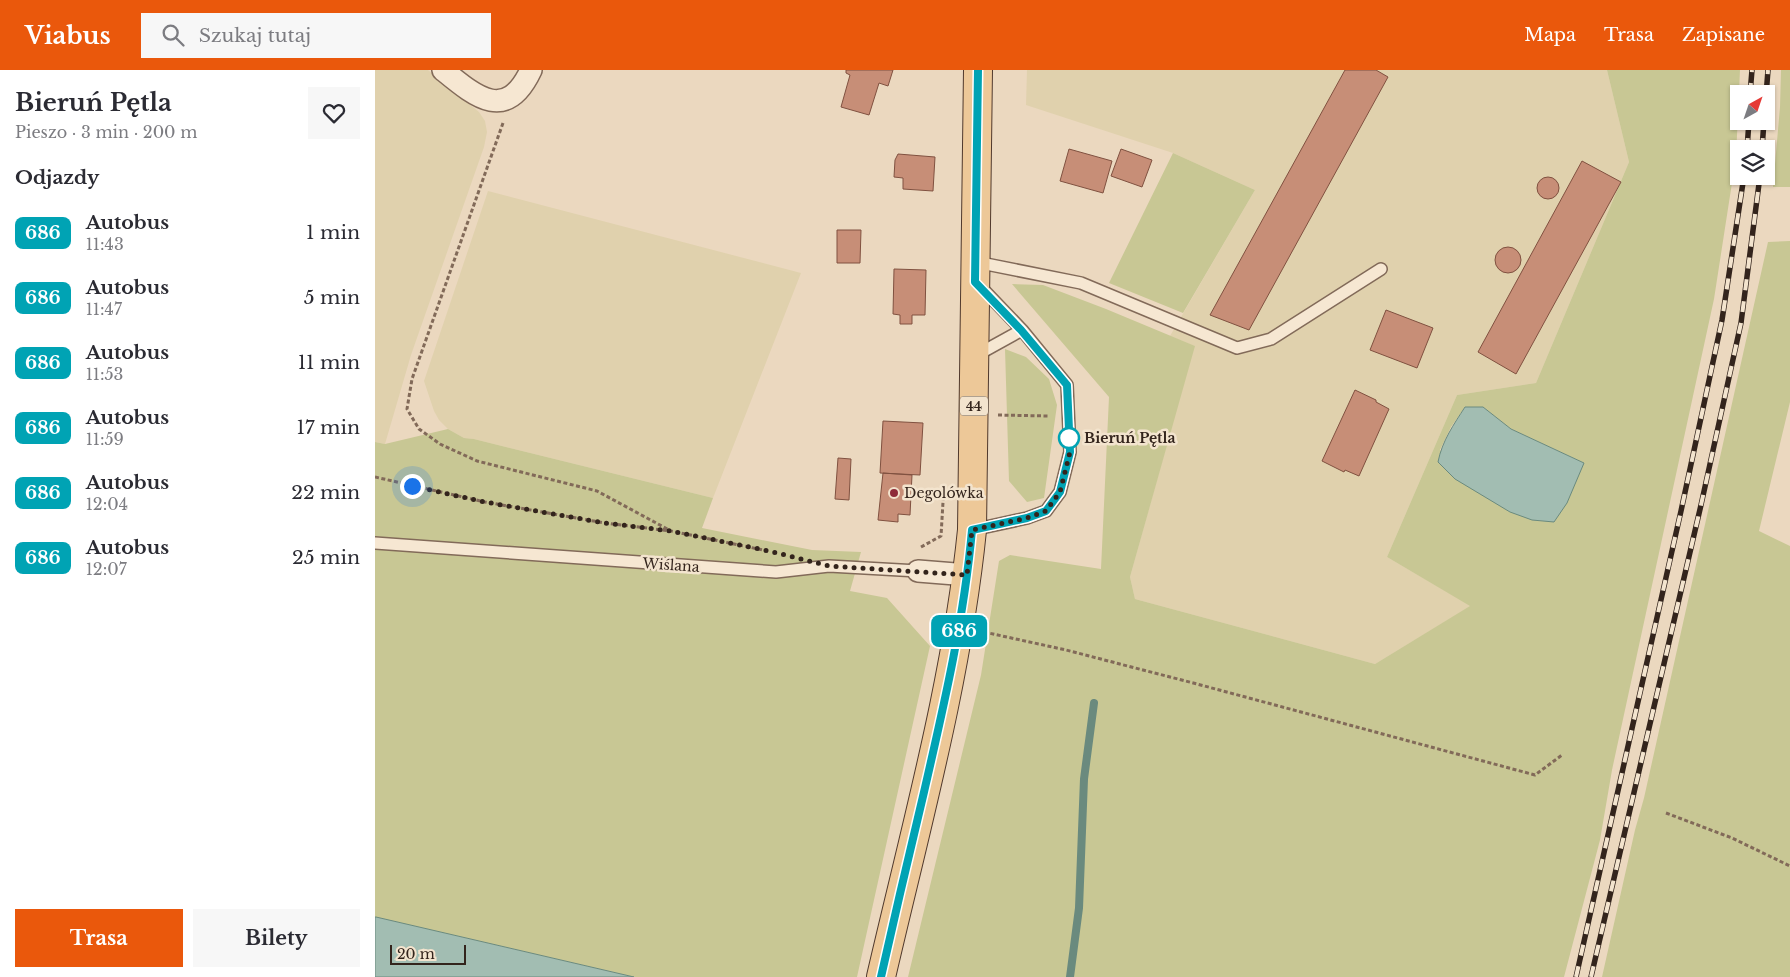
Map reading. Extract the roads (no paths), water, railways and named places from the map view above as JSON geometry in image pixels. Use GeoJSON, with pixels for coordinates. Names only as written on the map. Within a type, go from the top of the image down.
{"type":"FeatureCollection","features":[{"type":"Feature","properties":{"kind":"main road","name":"44"},"geometry":{"type":"LineString","coordinates":[[881,977],[937,736],[959,628],[972,530],[978,70]]}},
{"type":"Feature","properties":{"kind":"street"},"geometry":{"type":"LineString","coordinates":[[443,70],[475,94],[493,102],[508,98],[523,85],[531,70]]}},
{"type":"Feature","properties":{"kind":"street","name":"Wiślana"},"geometry":{"type":"LineString","coordinates":[[918,572],[967,575]]}},
{"type":"Feature","properties":{"kind":"lane"},"geometry":{"type":"LineString","coordinates":[[976,272],[1081,283],[1237,348],[1271,339],[1381,269]]}},
{"type":"Feature","properties":{"kind":"lane"},"geometry":{"type":"LineString","coordinates":[[972,530],[1027,518],[1046,511],[1060,492],[1070,452],[1067,385],[976,272]]}},
{"type":"Feature","properties":{"kind":"lane"},"geometry":{"type":"LineString","coordinates":[[975,357],[1021,330]]}},
{"type":"Feature","properties":{"kind":"lane","name":"Wiślana"},"geometry":{"type":"LineString","coordinates":[[375,543],[776,572],[829,566],[918,572]]}},
{"type":"Feature","properties":{"kind":"waterway"},"geometry":{"type":"LineString","coordinates":[[1070,977],[1079,908],[1084,779],[1094,703]]}},
{"type":"Feature","properties":{"kind":"railway"},"geometry":{"type":"LineString","coordinates":[[1751,85],[1752,70]]}},
{"type":"Feature","properties":{"kind":"railway"},"geometry":{"type":"LineString","coordinates":[[1767,85],[1768,70]]}},
{"type":"Feature","properties":{"kind":"railway"},"geometry":{"type":"LineString","coordinates":[[1748,130],[1748,140]]}},
{"type":"Feature","properties":{"kind":"railway"},"geometry":{"type":"LineString","coordinates":[[1763,130],[1763,140]]}},
{"type":"Feature","properties":{"kind":"railway"},"geometry":{"type":"LineString","coordinates":[[1576,977],[1722,320],[1743,185]]}},
{"type":"Feature","properties":{"kind":"railway"},"geometry":{"type":"LineString","coordinates":[[1591,977],[1701,505],[1741,323],[1759,185]]}},
{"type":"Feature","properties":{"kind":"place","name":"Bieruń Pętla"},"geometry":{"type":"Point","coordinates":[1069,438]}},
{"type":"Feature","properties":{"kind":"place","name":"Degolówka"},"geometry":{"type":"Point","coordinates":[894,493]}}]}
